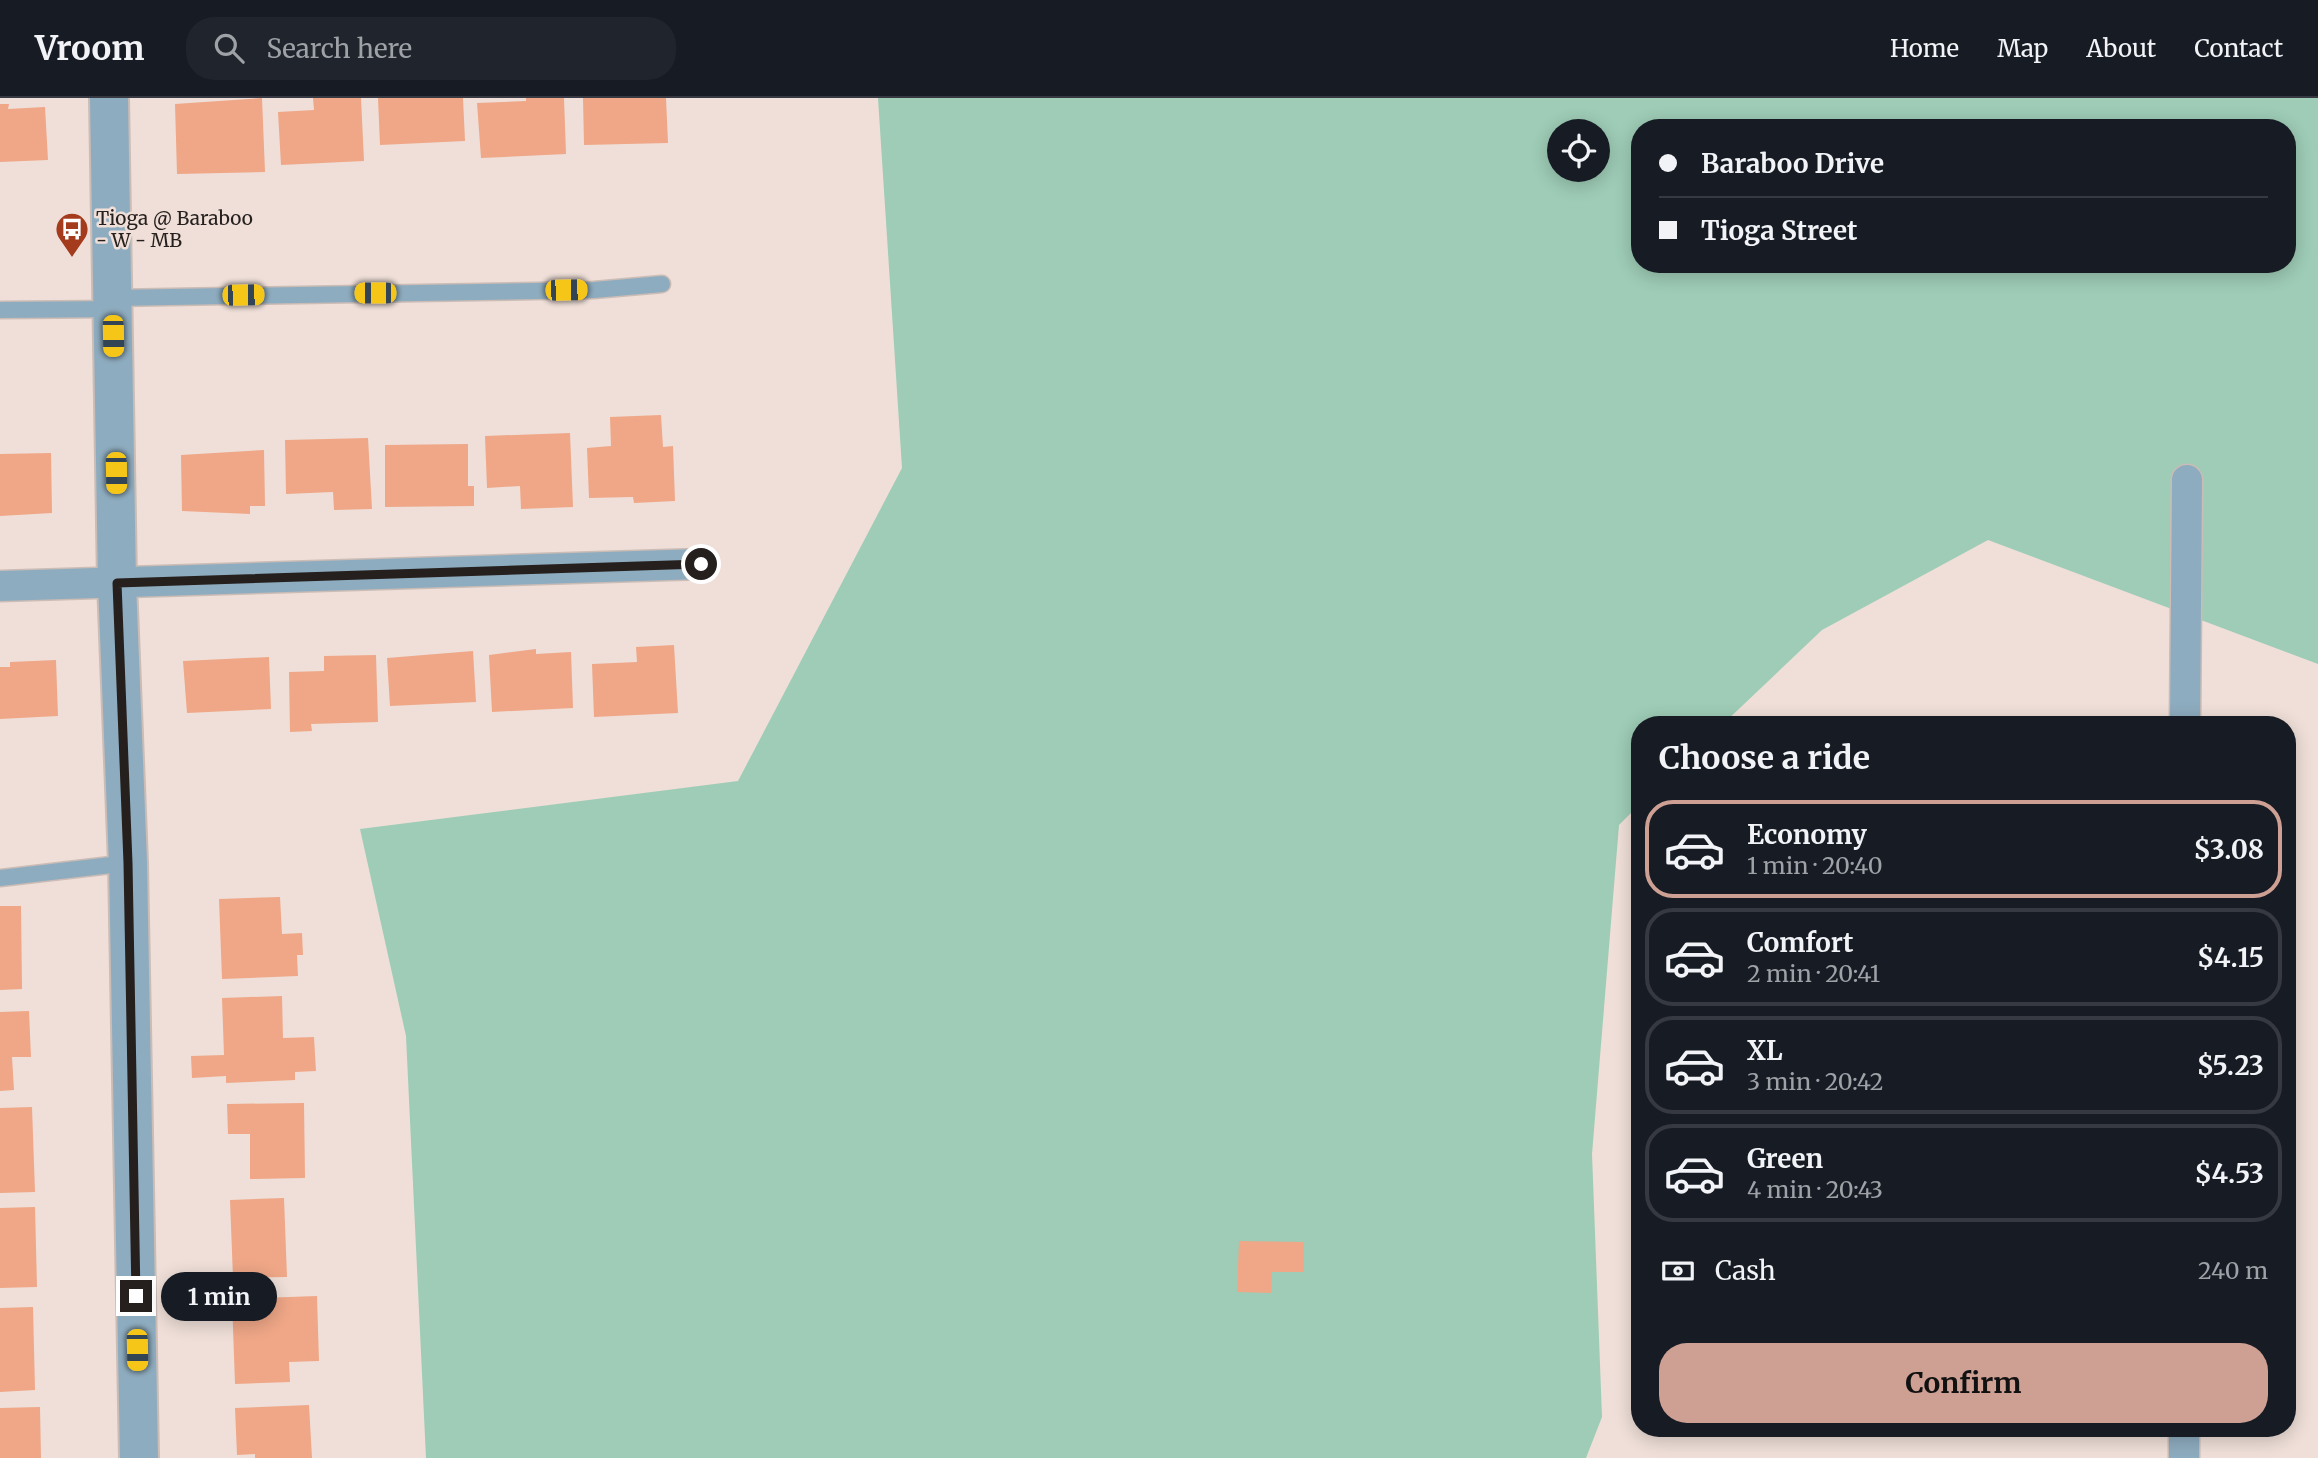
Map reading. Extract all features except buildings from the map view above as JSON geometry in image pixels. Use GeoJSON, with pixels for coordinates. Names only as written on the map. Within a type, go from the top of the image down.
{"type":"FeatureCollection","features":[{"type":"Feature","properties":{"kind":"street"},"geometry":{"type":"LineString","coordinates":[[109,98],[117,583],[128,863],[139,1458]]}},
{"type":"Feature","properties":{"kind":"street"},"geometry":{"type":"LineString","coordinates":[[2185,716],[2187,480]]}},
{"type":"Feature","properties":{"kind":"street"},"geometry":{"type":"LineString","coordinates":[[0,586],[701,564]]}},
{"type":"Feature","properties":{"kind":"street"},"geometry":{"type":"LineString","coordinates":[[2184,1437],[2184,1458]]}},
{"type":"Feature","properties":{"kind":"lane"},"geometry":{"type":"LineString","coordinates":[[0,310],[113,303],[594,290],[662,284]]}},
{"type":"Feature","properties":{"kind":"lane"},"geometry":{"type":"LineString","coordinates":[[0,878],[128,863]]}},
{"type":"Feature","properties":{"kind":"green space"},"geometry":{"type":"Polygon","coordinates":[[[878,98],[2318,98],[2318,664],[1988,540],[1822,630],[1731,716],[1631,716],[1631,813],[1619,825],[1592,1154],[1602,1417],[1586,1458],[426,1458],[406,1036],[360,829],[738,781],[902,468],[878,98]]]}},
{"type":"Feature","properties":{"kind":"place","name":"Tioga @ Baraboo - W - MB"},"geometry":{"type":"Point","coordinates":[72,259]}},
{"type":"Feature","properties":{"kind":"route"},"geometry":{"type":"LineString","coordinates":[[136,1296],[128,863],[117,583],[701,564]]}}]}
